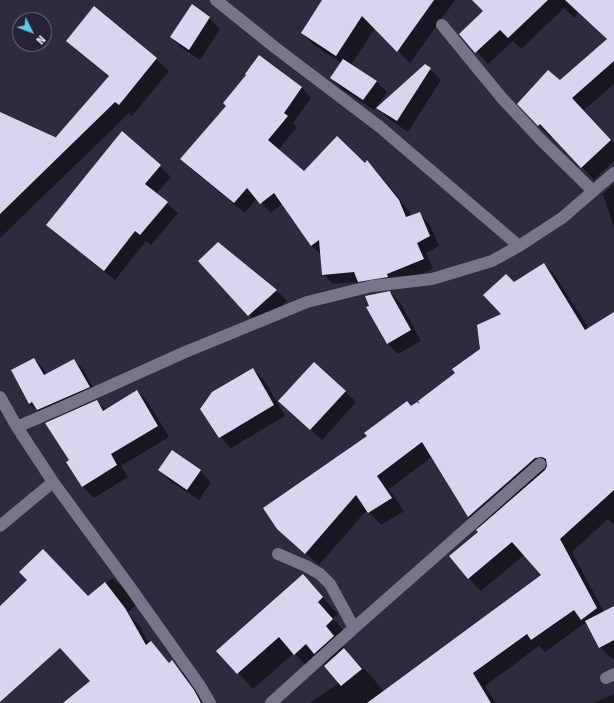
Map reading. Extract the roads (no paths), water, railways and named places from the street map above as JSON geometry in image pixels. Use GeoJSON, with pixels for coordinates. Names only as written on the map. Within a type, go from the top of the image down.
{"type":"FeatureCollection","features":[{"type":"Feature","properties":{"kind":"street"},"geometry":{"type":"LineString","coordinates":[[216,0],[277,49],[380,127],[520,246]]}},
{"type":"Feature","properties":{"kind":"street"},"geometry":{"type":"LineString","coordinates":[[442,24],[501,97],[540,139],[593,191]]}},
{"type":"Feature","properties":{"kind":"street"},"geometry":{"type":"LineString","coordinates":[[17,427],[183,353],[307,302],[372,286],[432,279],[492,261],[520,246],[562,218],[614,174]]}},
{"type":"Feature","properties":{"kind":"street"},"geometry":{"type":"LineString","coordinates":[[0,397],[17,427],[53,482],[130,586],[200,686],[210,703]]}},
{"type":"Feature","properties":{"kind":"street"},"geometry":{"type":"LineString","coordinates":[[271,703],[540,464]]}},
{"type":"Feature","properties":{"kind":"street"},"geometry":{"type":"LineString","coordinates":[[0,526],[53,482]]}},
{"type":"Feature","properties":{"kind":"street"},"geometry":{"type":"LineString","coordinates":[[278,554],[306,566],[320,574],[330,584],[354,628]]}}]}
